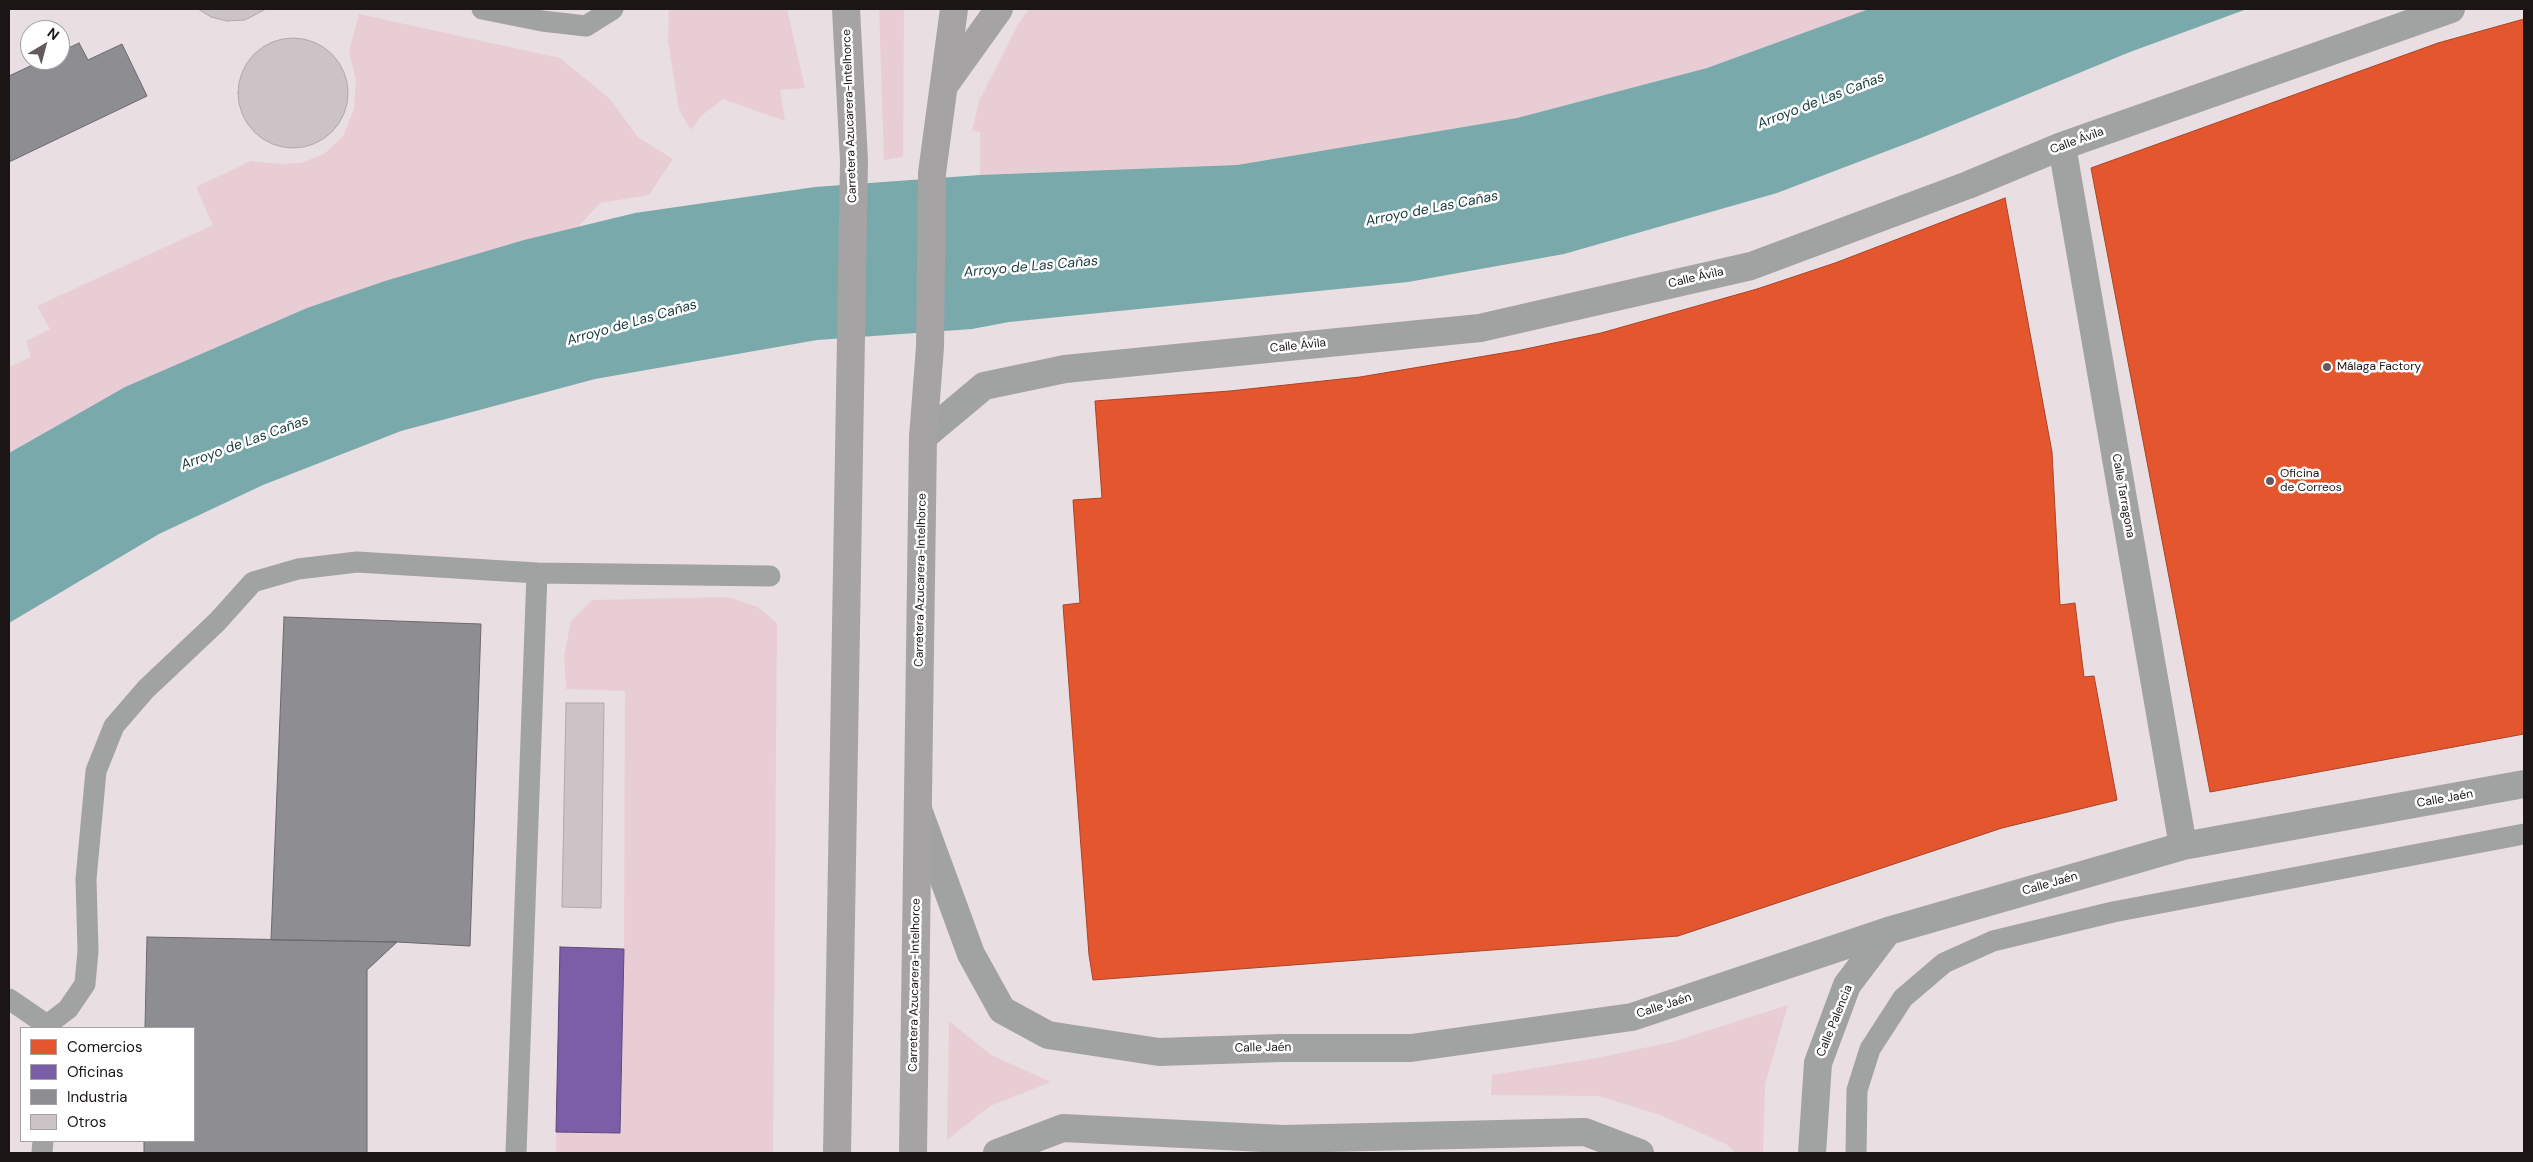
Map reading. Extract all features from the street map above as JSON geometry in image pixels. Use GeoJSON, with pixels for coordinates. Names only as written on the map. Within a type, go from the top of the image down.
{"type":"FeatureCollection","features":[{"type":"Feature","properties":{"kind":"main road","name":"Carretera Azucarera-Intelhorce"},"geometry":{"type":"LineString","coordinates":[[837,1153],[854,161],[846,9]]}},
{"type":"Feature","properties":{"kind":"main road","name":"Carretera Azucarera-Intelhorce"},"geometry":{"type":"LineString","coordinates":[[913,1153],[924,437],[930,347],[932,173],[954,9]]}},
{"type":"Feature","properties":{"kind":"main road"},"geometry":{"type":"LineString","coordinates":[[944,86],[999,9]]}},
{"type":"Feature","properties":{"kind":"street","name":"Calle Ávila"},"geometry":{"type":"LineString","coordinates":[[924,437],[984,386],[1065,369],[1480,328],[1750,266],[1968,185],[2062,146],[2451,9]]}},
{"type":"Feature","properties":{"kind":"street","name":"Calle Tarragona"},"geometry":{"type":"LineString","coordinates":[[2062,146],[2183,846]]}},
{"type":"Feature","properties":{"kind":"street","name":"Calle Jaén"},"geometry":{"type":"LineString","coordinates":[[918,811],[970,954],[1002,1010],[1048,1035],[1159,1052],[1281,1048],[1411,1048],[1632,1017],[1888,931],[2183,846],[2524,784]]}},
{"type":"Feature","properties":{"kind":"street","name":"Calle Palencia"},"geometry":{"type":"LineString","coordinates":[[1812,1153],[1818,1063],[1847,985],[1888,931]]}},
{"type":"Feature","properties":{"kind":"street"},"geometry":{"type":"LineString","coordinates":[[997,1153],[1063,1128],[1283,1139],[1585,1132],[1640,1153]]}},
{"type":"Feature","properties":{"kind":"lane"},"geometry":{"type":"LineString","coordinates":[[482,9],[542,21],[586,26],[613,9]]}},
{"type":"Feature","properties":{"kind":"lane"},"geometry":{"type":"LineString","coordinates":[[9,999],[47,1027],[68,1009],[84,984],[88,951],[86,879],[96,771],[114,726],[146,689],[217,622],[253,582],[298,569],[357,562],[537,573],[770,576]]}},
{"type":"Feature","properties":{"kind":"lane"},"geometry":{"type":"LineString","coordinates":[[516,1153],[537,573]]}},
{"type":"Feature","properties":{"kind":"lane"},"geometry":{"type":"LineString","coordinates":[[1856,1153],[1857,1090],[1870,1050],[1903,998],[1944,963],[1993,941],[2113,912],[2524,834]]}},
{"type":"Feature","properties":{"kind":"shaded area"},"geometry":{"type":"Polygon","coordinates":[[[669,9],[787,9],[805,88],[780,90],[785,121],[723,99],[701,116],[691,130],[679,110],[668,41],[669,9]]]}},
{"type":"Feature","properties":{"kind":"shaded area"},"geometry":{"type":"Polygon","coordinates":[[[879,9],[904,9],[903,157],[884,160],[879,9]]]}},
{"type":"Feature","properties":{"kind":"shaded area"},"geometry":{"type":"Polygon","coordinates":[[[1029,9],[1869,9],[1707,68],[1517,118],[1237,165],[980,175],[980,132],[972,131],[979,101],[1018,24],[1029,9]]]}},
{"type":"Feature","properties":{"kind":"shaded area"},"geometry":{"type":"Polygon","coordinates":[[[359,14],[560,58],[610,99],[638,137],[673,159],[649,195],[600,203],[578,227],[524,240],[125,387],[9,453],[9,367],[31,357],[26,341],[50,329],[37,306],[213,225],[196,187],[251,161],[279,164],[301,163],[324,154],[343,136],[354,109],[356,81],[349,51],[359,14]]]}},
{"type":"Feature","properties":{"kind":"shaded area"},"geometry":{"type":"Polygon","coordinates":[[[728,597],[758,607],[777,623],[773,1153],[556,1153],[556,1132],[620,1133],[624,949],[625,691],[566,689],[564,656],[571,621],[592,600],[728,597]]]}},
{"type":"Feature","properties":{"kind":"shaded area"},"geometry":{"type":"Polygon","coordinates":[[[1788,1005],[1765,1084],[1763,1153],[1736,1153],[1726,1144],[1660,1115],[1598,1096],[1491,1095],[1492,1075],[1597,1058],[1672,1042],[1788,1005]]]}},
{"type":"Feature","properties":{"kind":"shaded area"},"geometry":{"type":"Polygon","coordinates":[[[949,1021],[991,1055],[1051,1082],[990,1106],[947,1140],[949,1021]]]}},
{"type":"Feature","properties":{"kind":"water","name":"Arroyo de Las Cañas"},"geometry":{"type":"Polygon","coordinates":[[[1869,9],[2247,9],[2130,52],[1921,138],[1777,193],[1564,254],[1408,282],[1009,322],[972,329],[817,340],[595,379],[401,431],[263,485],[159,534],[9,623],[9,453],[125,387],[307,308],[385,281],[524,240],[635,213],[815,187],[980,175],[1237,165],[1517,118],[1707,68],[1869,9]]]}},
{"type":"Feature","properties":{"kind":"building: Comercios","name":"Málaga Factory"},"geometry":{"type":"Polygon","coordinates":[[[2524,19],[2524,734],[2210,792],[2091,168],[2438,43],[2524,19]]]}},
{"type":"Feature","properties":{"kind":"building: Comercios"},"geometry":{"type":"Polygon","coordinates":[[[2005,198],[2052,452],[2060,605],[2075,603],[2084,677],[2094,676],[2117,800],[2002,828],[1678,936],[1093,980],[1089,955],[1063,605],[1080,603],[1073,500],[1102,498],[1095,401],[1230,391],[1360,377],[1521,350],[1601,333],[1757,289],[1835,263],[2005,198]]]}},
{"type":"Feature","properties":{"kind":"building: Oficinas"},"geometry":{"type":"Polygon","coordinates":[[[560,947],[624,949],[620,1133],[556,1132],[560,947]]]}},
{"type":"Feature","properties":{"kind":"building: Industria"},"geometry":{"type":"Polygon","coordinates":[[[79,43],[88,60],[122,44],[147,96],[9,162],[9,76],[22,70],[70,70],[70,47],[79,43]]]}},
{"type":"Feature","properties":{"kind":"building: Industria"},"geometry":{"type":"Polygon","coordinates":[[[284,617],[481,624],[470,946],[397,942],[271,940],[284,617]]]}},
{"type":"Feature","properties":{"kind":"building: Industria"},"geometry":{"type":"Polygon","coordinates":[[[147,937],[397,942],[367,970],[367,1153],[144,1153],[144,1142],[195,1142],[195,1027],[145,1027],[147,937]]]}},
{"type":"Feature","properties":{"kind":"building: Otros"},"geometry":{"type":"Polygon","coordinates":[[[198,9],[266,9],[245,20],[227,21],[211,17],[198,9]]]}},
{"type":"Feature","properties":{"kind":"building: Otros"},"geometry":{"type":"Polygon","coordinates":[[[293,38],[314,42],[332,54],[344,72],[348,93],[344,114],[332,132],[314,144],[293,148],[272,144],[254,132],[242,114],[238,93],[242,72],[254,54],[272,42],[293,38]]]}},
{"type":"Feature","properties":{"kind":"building: Otros"},"geometry":{"type":"Polygon","coordinates":[[[566,703],[604,703],[601,908],[562,907],[566,703]]]}},
{"type":"Feature","properties":{"kind":"place","name":"Málaga Factory"},"geometry":{"type":"Point","coordinates":[2327,367]}},
{"type":"Feature","properties":{"kind":"place","name":"Oficina de Correos"},"geometry":{"type":"Point","coordinates":[2270,481]}}]}
